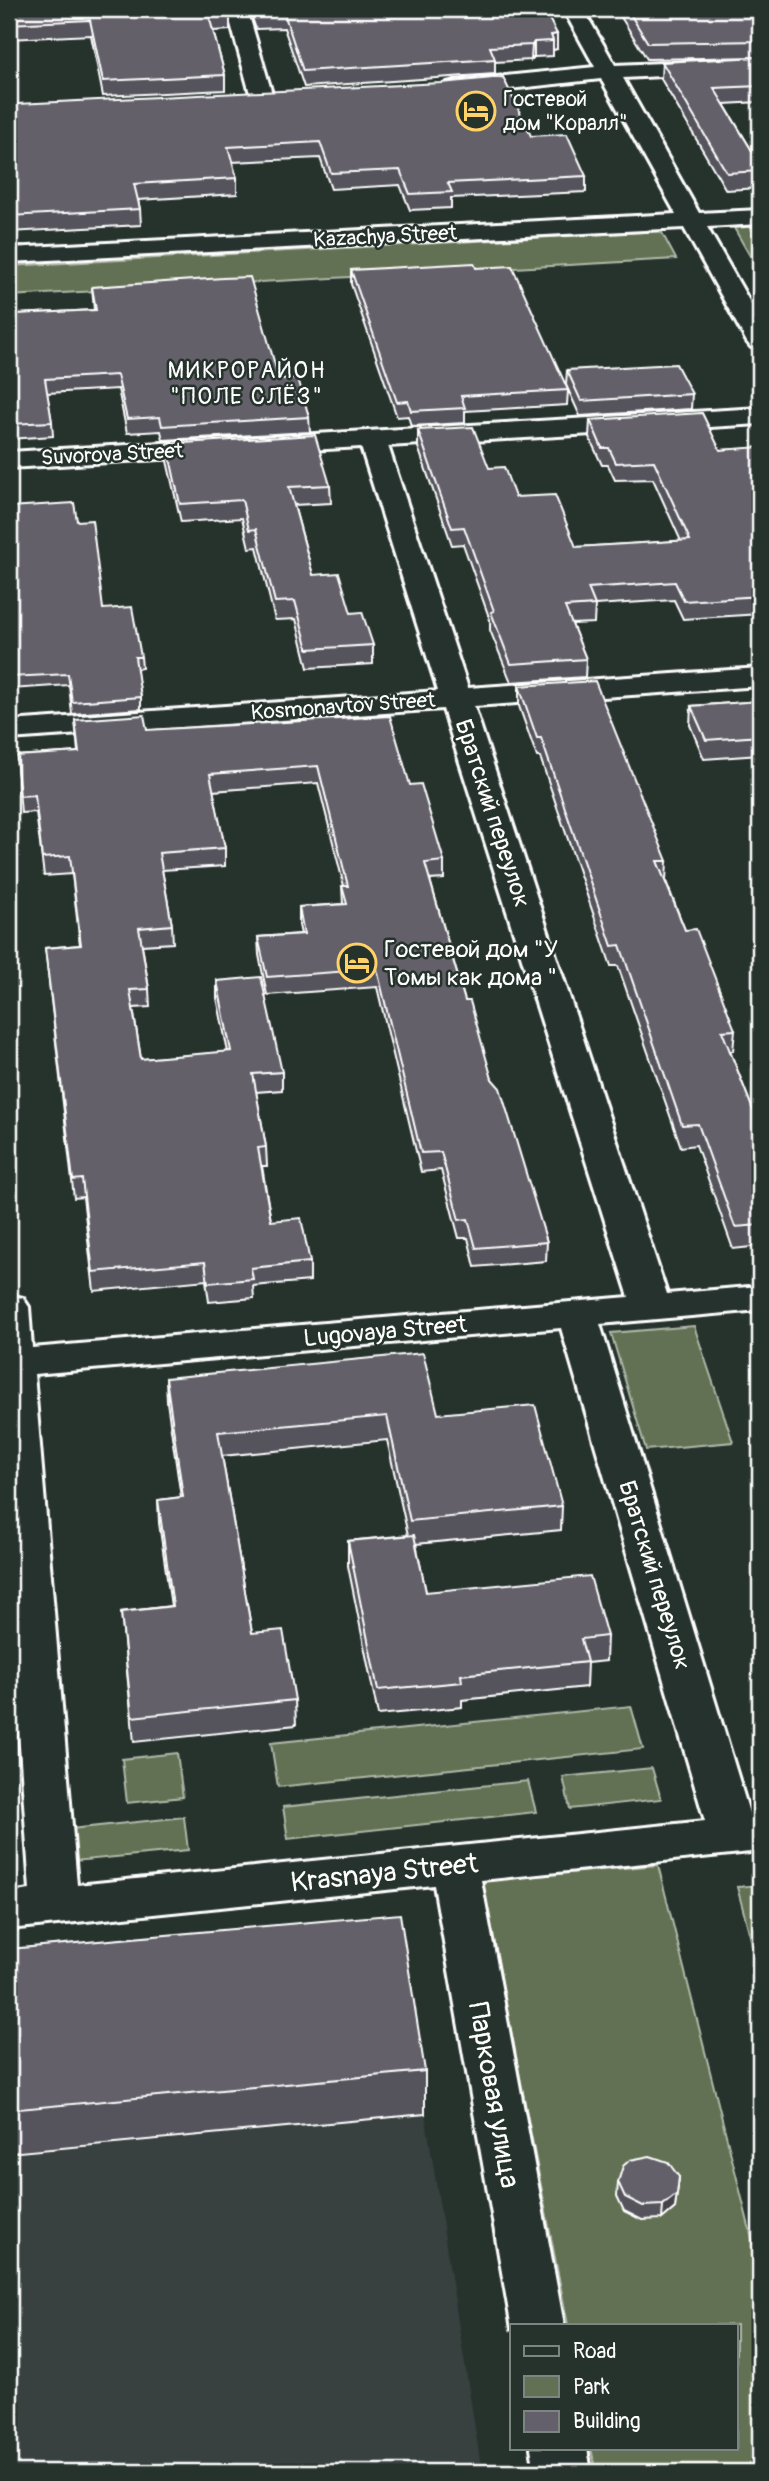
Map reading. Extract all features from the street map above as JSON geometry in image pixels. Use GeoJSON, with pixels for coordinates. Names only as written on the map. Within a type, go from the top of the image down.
{"type":"FeatureCollection","features":[{"type":"Feature","properties":{"kind":"street"},"geometry":{"type":"LineString","coordinates":[[237,9],[262,97]]}},
{"type":"Feature","properties":{"kind":"street"},"geometry":{"type":"LineString","coordinates":[[573,9],[760,342]]}},
{"type":"Feature","properties":{"kind":"street"},"geometry":{"type":"LineString","coordinates":[[427,90],[608,72],[760,65]]}},
{"type":"Feature","properties":{"kind":"street"},"geometry":{"type":"LineString","coordinates":[[235,99],[289,96]]}},
{"type":"Feature","properties":{"kind":"street","name":"Kazachya Street"},"geometry":{"type":"LineString","coordinates":[[9,256],[760,217]]}},
{"type":"Feature","properties":{"kind":"street","name":"Suvorova Street"},"geometry":{"type":"LineString","coordinates":[[9,460],[760,416]]}},
{"type":"Feature","properties":{"kind":"street","name":"Братский переулок"},"geometry":{"type":"LineString","coordinates":[[372,439],[652,1308]]}},
{"type":"Feature","properties":{"kind":"street","name":"Kosmonavtov Street"},"geometry":{"type":"LineString","coordinates":[[9,730],[760,677]]}},
{"type":"Feature","properties":{"kind":"street","name":"Lugovaya Street"},"geometry":{"type":"LineString","coordinates":[[11,1363],[760,1298]]}},
{"type":"Feature","properties":{"kind":"street"},"geometry":{"type":"LineString","coordinates":[[9,1307],[11,1363],[55,1906]]}},
{"type":"Feature","properties":{"kind":"street","name":"Братский переулок"},"geometry":{"type":"LineString","coordinates":[[577,1314],[747,1835]]}},
{"type":"Feature","properties":{"kind":"street","name":"Krasnaya Street"},"geometry":{"type":"LineString","coordinates":[[9,1911],[747,1835]]}},
{"type":"Feature","properties":{"kind":"street","name":"Парковая улица"},"geometry":{"type":"LineString","coordinates":[[454,1865],[537,2324]]}},
{"type":"Feature","properties":{"kind":"street"},"geometry":{"type":"LineString","coordinates":[[559,2450],[563,2472]]}},
{"type":"Feature","properties":{"kind":"shaded area"},"geometry":{"type":"Polygon","coordinates":[[[400,1956],[482,2472],[9,2472],[9,1992],[400,1956]]]}},
{"type":"Feature","properties":{"kind":"green space"},"geometry":{"type":"Polygon","coordinates":[[[760,226],[760,255],[750,256],[734,228],[760,226]]]}},
{"type":"Feature","properties":{"kind":"green space"},"geometry":{"type":"Polygon","coordinates":[[[661,231],[676,259],[9,296],[9,266],[661,231]]]}},
{"type":"Feature","properties":{"kind":"green space"},"geometry":{"type":"Polygon","coordinates":[[[694,1326],[733,1442],[646,1450],[611,1333],[694,1326]]]}},
{"type":"Feature","properties":{"kind":"green space"},"geometry":{"type":"Polygon","coordinates":[[[631,1706],[643,1749],[278,1787],[271,1743],[631,1706]]]}},
{"type":"Feature","properties":{"kind":"green space"},"geometry":{"type":"Polygon","coordinates":[[[177,1753],[183,1797],[127,1803],[122,1759],[177,1753]]]}},
{"type":"Feature","properties":{"kind":"green space"},"geometry":{"type":"Polygon","coordinates":[[[652,1768],[661,1799],[570,1809],[563,1777],[652,1768]]]}},
{"type":"Feature","properties":{"kind":"green space"},"geometry":{"type":"Polygon","coordinates":[[[528,1781],[536,1812],[288,1839],[283,1807],[528,1781]]]}},
{"type":"Feature","properties":{"kind":"green space"},"geometry":{"type":"Polygon","coordinates":[[[184,1817],[188,1850],[74,1861],[71,1829],[184,1817]]]}},
{"type":"Feature","properties":{"kind":"green space"},"geometry":{"type":"Polygon","coordinates":[[[658,1865],[760,2270],[760,2472],[596,2472],[591,2450],[738,2450],[738,2324],[568,2324],[482,1881],[658,1865]]]}},
{"type":"Feature","properties":{"kind":"green space"},"geometry":{"type":"Polygon","coordinates":[[[760,1885],[760,1973],[737,1887],[760,1885]]]}},
{"type":"Feature","properties":{"kind":"building"},"geometry":{"type":"Polygon","coordinates":[[[9,9],[228,9],[230,16],[209,16],[225,75],[103,81],[90,20],[9,24],[9,9]]]}},
{"type":"Feature","properties":{"kind":"building"},"geometry":{"type":"Polygon","coordinates":[[[253,9],[544,9],[557,34],[551,35],[553,41],[490,47],[495,59],[303,71],[284,13],[255,14],[253,9]]]}},
{"type":"Feature","properties":{"kind":"building"},"geometry":{"type":"Polygon","coordinates":[[[627,9],[760,9],[760,41],[648,43],[627,9]]]}},
{"type":"Feature","properties":{"kind":"building"},"geometry":{"type":"Polygon","coordinates":[[[9,46],[14,85],[9,86],[9,46]]]}},
{"type":"Feature","properties":{"kind":"building"},"geometry":{"type":"Polygon","coordinates":[[[760,57],[760,86],[714,88],[760,164],[760,171],[727,173],[662,62],[760,57]]]}},
{"type":"Feature","properties":{"kind":"building"},"geometry":{"type":"Polygon","coordinates":[[[503,77],[531,136],[567,134],[586,176],[448,183],[452,192],[410,194],[400,170],[331,173],[320,142],[228,147],[237,178],[134,184],[140,209],[9,216],[9,102],[17,104],[441,83],[503,77]]]}},
{"type":"Feature","properties":{"kind":"building"},"geometry":{"type":"Polygon","coordinates":[[[474,263],[476,268],[512,266],[568,390],[461,396],[465,408],[411,411],[408,401],[397,402],[351,270],[474,263]]]}},
{"type":"Feature","properties":{"kind":"building"},"geometry":{"type":"Polygon","coordinates":[[[250,277],[279,379],[298,378],[309,417],[162,426],[160,417],[127,419],[117,375],[45,379],[52,422],[9,424],[9,291],[15,291],[17,314],[96,310],[92,287],[250,277]]]}},
{"type":"Feature","properties":{"kind":"building"},"geometry":{"type":"Polygon","coordinates":[[[676,364],[692,394],[581,401],[567,370],[676,364]]]}},
{"type":"Feature","properties":{"kind":"building"},"geometry":{"type":"Polygon","coordinates":[[[702,413],[720,450],[760,447],[760,596],[684,601],[675,582],[588,588],[595,605],[565,607],[586,659],[511,664],[464,527],[452,528],[418,430],[473,427],[489,468],[504,467],[515,497],[555,495],[576,547],[690,540],[654,461],[616,463],[609,448],[602,448],[590,420],[702,413]]]}},
{"type":"Feature","properties":{"kind":"building"},"geometry":{"type":"Polygon","coordinates":[[[315,435],[330,485],[289,487],[313,575],[339,573],[351,613],[362,612],[373,645],[308,649],[295,601],[275,602],[256,529],[249,530],[242,500],[180,504],[167,444],[315,435]]]}},
{"type":"Feature","properties":{"kind":"building"},"geometry":{"type":"Polygon","coordinates":[[[74,503],[77,521],[92,520],[103,609],[132,607],[141,657],[135,657],[141,697],[72,702],[68,674],[10,677],[9,507],[74,503]]]}},
{"type":"Feature","properties":{"kind":"building"},"geometry":{"type":"Polygon","coordinates":[[[595,681],[667,861],[657,861],[685,930],[696,929],[735,1030],[722,1031],[760,1128],[760,1225],[735,1227],[698,1124],[682,1125],[620,945],[612,946],[541,738],[537,738],[519,686],[595,681]]]}},
{"type":"Feature","properties":{"kind":"building"},"geometry":{"type":"Polygon","coordinates":[[[760,701],[760,736],[706,740],[691,706],[760,701]]]}},
{"type":"Feature","properties":{"kind":"building"},"geometry":{"type":"Polygon","coordinates":[[[144,715],[147,730],[390,716],[410,785],[421,784],[444,861],[425,863],[465,1001],[470,1001],[492,1079],[500,1088],[547,1242],[476,1248],[468,1219],[459,1220],[441,1152],[421,1153],[377,969],[267,977],[258,937],[304,934],[299,907],[347,904],[342,886],[348,886],[318,766],[210,774],[225,848],[159,853],[172,925],[139,928],[149,989],[130,990],[141,1059],[231,1051],[217,981],[261,977],[282,1072],[253,1074],[266,1147],[258,1148],[271,1221],[301,1218],[310,1262],[251,1268],[253,1279],[208,1283],[205,1262],[93,1272],[82,1179],[73,1180],[45,948],[81,945],[70,856],[42,858],[35,795],[20,796],[16,756],[79,752],[75,720],[144,715]]]}},
{"type":"Feature","properties":{"kind":"building"},"geometry":{"type":"Polygon","coordinates":[[[423,1353],[438,1414],[535,1405],[562,1506],[410,1521],[387,1416],[218,1432],[252,1633],[283,1630],[295,1700],[132,1717],[121,1612],[173,1606],[158,1500],[183,1497],[166,1378],[423,1353]]]}},
{"type":"Feature","properties":{"kind":"building"},"geometry":{"type":"Polygon","coordinates":[[[414,1535],[426,1592],[590,1576],[607,1636],[581,1639],[587,1662],[461,1675],[462,1682],[378,1690],[348,1541],[414,1535]]]}},
{"type":"Feature","properties":{"kind":"building"},"geometry":{"type":"Polygon","coordinates":[[[400,1914],[425,2071],[9,2110],[9,1949],[400,1914]]]}},
{"type":"Feature","properties":{"kind":"building"},"geometry":{"type":"Polygon","coordinates":[[[650,2156],[668,2162],[679,2177],[677,2194],[663,2205],[643,2206],[625,2197],[618,2182],[623,2166],[630,2160],[650,2156]]]}},
{"type":"Feature","properties":{"kind":"place","name":"Гостевой дом \"Коралл\""},"geometry":{"type":"Point","coordinates":[476,111]}},
{"type":"Feature","properties":{"kind":"place","name":"Гостевой дом \"У Томы как дома \""},"geometry":{"type":"Point","coordinates":[357,963]}},
{"type":"Feature","properties":{"kind":"district","name":"МИКРОРАЙОН \"ПОЛЕ СЛЁЗ\""},"geometry":{"type":"Point","coordinates":[247,383]}}]}
